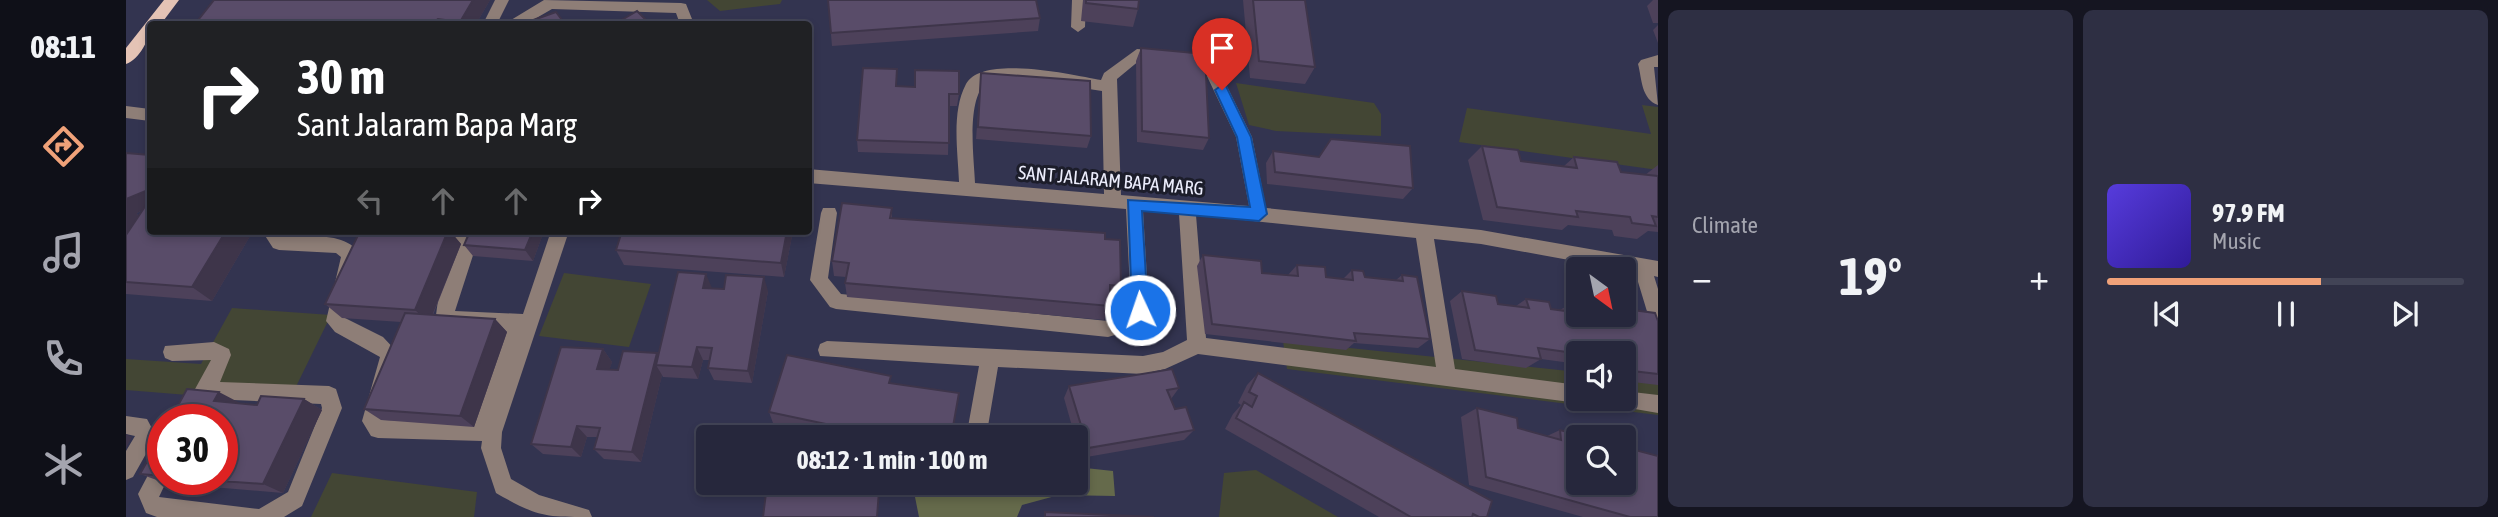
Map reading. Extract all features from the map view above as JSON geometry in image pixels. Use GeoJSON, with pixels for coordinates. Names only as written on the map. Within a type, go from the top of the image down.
{"type":"FeatureCollection","features":[{"type":"Feature","properties":{"kind":"main road"},"geometry":{"type":"LineString","coordinates":[[156,21],[172,0]]}},
{"type":"Feature","properties":{"kind":"main road"},"geometry":{"type":"LineString","coordinates":[[126,59],[147,32]]}},
{"type":"Feature","properties":{"kind":"street"},"geometry":{"type":"LineString","coordinates":[[492,21],[502,0]]}},
{"type":"Feature","properties":{"kind":"street"},"geometry":{"type":"LineString","coordinates":[[1078,27],[1079,0]]}},
{"type":"Feature","properties":{"kind":"street"},"geometry":{"type":"LineString","coordinates":[[521,21],[549,4],[681,8],[686,21]]}},
{"type":"Feature","properties":{"kind":"street"},"geometry":{"type":"LineString","coordinates":[[1112,202],[1109,87],[1111,72],[1137,54],[1195,58],[1210,66],[1244,137],[1259,214]]}},
{"type":"Feature","properties":{"kind":"street"},"geometry":{"type":"LineString","coordinates":[[1658,61],[1646,64],[1652,93],[1658,99]]}},
{"type":"Feature","properties":{"kind":"street"},"geometry":{"type":"LineString","coordinates":[[967,188],[970,96],[974,83],[982,76],[1004,73],[1109,87]]}},
{"type":"Feature","properties":{"kind":"street"},"geometry":{"type":"LineString","coordinates":[[126,112],[147,115]]}},
{"type":"Feature","properties":{"kind":"street","name":"SANT JALARAM BAPA MARG"},"geometry":{"type":"LineString","coordinates":[[812,176],[1259,214],[1481,237],[1650,267]]}},
{"type":"Feature","properties":{"kind":"street"},"geometry":{"type":"LineString","coordinates":[[829,213],[819,280],[836,301],[1108,329],[1129,323],[1140,310],[1134,204]]}},
{"type":"Feature","properties":{"kind":"street"},"geometry":{"type":"LineString","coordinates":[[1186,208],[1197,345]]}},
{"type":"Feature","properties":{"kind":"street"},"geometry":{"type":"LineString","coordinates":[[1424,231],[1447,377]]}},
{"type":"Feature","properties":{"kind":"street"},"geometry":{"type":"LineString","coordinates":[[274,235],[279,243],[339,246],[351,254],[335,321],[342,329],[380,342],[390,354],[372,421],[378,429],[486,432]]}},
{"type":"Feature","properties":{"kind":"street"},"geometry":{"type":"LineString","coordinates":[[458,235],[467,246],[447,300],[445,315],[454,320],[522,322]]}},
{"type":"Feature","properties":{"kind":"street"},"geometry":{"type":"LineString","coordinates":[[557,235],[522,322],[486,432],[503,486],[535,504],[582,517]]}},
{"type":"Feature","properties":{"kind":"street"},"geometry":{"type":"LineString","coordinates":[[1650,267],[1658,317]]}},
{"type":"Feature","properties":{"kind":"street"},"geometry":{"type":"LineString","coordinates":[[827,349],[1143,365],[1165,360],[1197,345],[1566,392]]}},
{"type":"Feature","properties":{"kind":"street"},"geometry":{"type":"LineString","coordinates":[[172,352],[215,351],[222,355],[197,404]]}},
{"type":"Feature","properties":{"kind":"street"},"geometry":{"type":"LineString","coordinates":[[978,425],[990,358]]}},
{"type":"Feature","properties":{"kind":"street"},"geometry":{"type":"LineString","coordinates":[[205,390],[329,395],[332,408],[295,499],[264,517]]}},
{"type":"Feature","properties":{"kind":"street"},"geometry":{"type":"LineString","coordinates":[[1636,401],[1658,404]]}},
{"type":"Feature","properties":{"kind":"street"},"geometry":{"type":"LineString","coordinates":[[126,425],[140,426],[146,436],[126,470]]}},
{"type":"Feature","properties":{"kind":"street"},"geometry":{"type":"LineString","coordinates":[[148,495],[153,506],[203,516],[254,517]]}},
{"type":"Feature","properties":{"kind":"green space"},"geometry":{"type":"Polygon","coordinates":[[[707,0],[782,0],[780,4],[720,11],[707,0]]]}},
{"type":"Feature","properties":{"kind":"green space"},"geometry":{"type":"Polygon","coordinates":[[[1236,83],[1374,103],[1381,114],[1381,136],[1276,131],[1249,125],[1236,83]]]}},
{"type":"Feature","properties":{"kind":"green space"},"geometry":{"type":"Polygon","coordinates":[[[1642,105],[1658,107],[1658,170],[1459,142],[1467,108],[1651,134],[1642,105]]]}},
{"type":"Feature","properties":{"kind":"green space"},"geometry":{"type":"Polygon","coordinates":[[[564,273],[651,284],[629,347],[539,336],[564,273]]]}},
{"type":"Feature","properties":{"kind":"green space"},"geometry":{"type":"Polygon","coordinates":[[[232,308],[331,315],[288,403],[126,390],[126,359],[201,364],[232,308]]]}},
{"type":"Feature","properties":{"kind":"green space"},"geometry":{"type":"Polygon","coordinates":[[[1283,341],[1566,371],[1566,404],[1287,369],[1283,341]]]}},
{"type":"Feature","properties":{"kind":"green space"},"geometry":{"type":"Polygon","coordinates":[[[1636,378],[1658,381],[1658,415],[1626,411],[1636,411],[1636,378]]]}},
{"type":"Feature","properties":{"kind":"green space"},"geometry":{"type":"Polygon","coordinates":[[[1088,468],[1113,471],[1115,496],[1059,495],[1088,495],[1088,468]]]}},
{"type":"Feature","properties":{"kind":"green space"},"geometry":{"type":"Polygon","coordinates":[[[1256,470],[1338,517],[1219,517],[1224,473],[1256,470]]]}},
{"type":"Feature","properties":{"kind":"green space"},"geometry":{"type":"Polygon","coordinates":[[[332,473],[477,492],[474,517],[311,517],[332,473]]]}},
{"type":"Feature","properties":{"kind":"green space"},"geometry":{"type":"Polygon","coordinates":[[[915,495],[1059,495],[1022,505],[1017,517],[919,517],[915,495]]]}},
{"type":"Feature","properties":{"kind":"building"},"geometry":{"type":"Polygon","coordinates":[[[214,0],[473,0],[461,21],[197,21],[214,0]]]}},
{"type":"Feature","properties":{"kind":"building"},"geometry":{"type":"Polygon","coordinates":[[[828,0],[1036,0],[1040,18],[831,33],[828,0]]]}},
{"type":"Feature","properties":{"kind":"building"},"geometry":{"type":"Polygon","coordinates":[[[1086,0],[1139,0],[1138,9],[1086,3],[1086,0]]]}},
{"type":"Feature","properties":{"kind":"building"},"geometry":{"type":"Polygon","coordinates":[[[1253,0],[1305,0],[1315,67],[1259,61],[1253,0]]]}},
{"type":"Feature","properties":{"kind":"building"},"geometry":{"type":"Polygon","coordinates":[[[637,11],[647,21],[620,21],[637,11]]]}},
{"type":"Feature","properties":{"kind":"building"},"geometry":{"type":"Polygon","coordinates":[[[556,12],[563,21],[530,21],[556,12]]]}},
{"type":"Feature","properties":{"kind":"building"},"geometry":{"type":"Polygon","coordinates":[[[1141,48],[1205,54],[1209,138],[1142,131],[1141,48]]]}},
{"type":"Feature","properties":{"kind":"building"},"geometry":{"type":"Polygon","coordinates":[[[863,68],[897,69],[896,86],[915,87],[915,70],[959,71],[959,94],[949,94],[949,143],[857,140],[863,68]]]}},
{"type":"Feature","properties":{"kind":"building"},"geometry":{"type":"Polygon","coordinates":[[[981,73],[1090,81],[1091,136],[978,127],[981,73]]]}},
{"type":"Feature","properties":{"kind":"building"},"geometry":{"type":"Polygon","coordinates":[[[1331,139],[1410,146],[1413,188],[1275,172],[1273,151],[1319,157],[1331,139]]]}},
{"type":"Feature","properties":{"kind":"building"},"geometry":{"type":"Polygon","coordinates":[[[1482,146],[1518,150],[1521,161],[1577,168],[1574,157],[1617,162],[1621,172],[1658,176],[1658,217],[1652,216],[1656,226],[1632,223],[1630,217],[1576,211],[1578,217],[1497,207],[1482,146]]]}},
{"type":"Feature","properties":{"kind":"building"},"geometry":{"type":"Polygon","coordinates":[[[126,153],[147,155],[147,190],[126,199],[126,153]]]}},
{"type":"Feature","properties":{"kind":"building"},"geometry":{"type":"Polygon","coordinates":[[[842,203],[892,208],[890,218],[1105,233],[1105,239],[1120,240],[1121,286],[1110,285],[1110,306],[845,283],[849,263],[832,261],[842,203]]]}},
{"type":"Feature","properties":{"kind":"building"},"geometry":{"type":"Polygon","coordinates":[[[147,205],[147,235],[224,235],[192,287],[126,282],[126,235],[147,205]]]}},
{"type":"Feature","properties":{"kind":"building"},"geometry":{"type":"Polygon","coordinates":[[[358,235],[446,235],[415,310],[325,304],[358,235]]]}},
{"type":"Feature","properties":{"kind":"building"},"geometry":{"type":"Polygon","coordinates":[[[468,235],[531,235],[525,250],[464,245],[468,235]]]}},
{"type":"Feature","properties":{"kind":"building"},"geometry":{"type":"Polygon","coordinates":[[[621,235],[786,235],[781,263],[616,250],[621,235]]]}},
{"type":"Feature","properties":{"kind":"building"},"geometry":{"type":"Polygon","coordinates":[[[1203,255],[1261,261],[1262,273],[1298,276],[1297,265],[1325,267],[1326,277],[1353,280],[1352,270],[1363,271],[1365,277],[1403,281],[1402,275],[1417,277],[1430,339],[1354,333],[1356,341],[1212,324],[1203,255]]]}},
{"type":"Feature","properties":{"kind":"building"},"geometry":{"type":"Polygon","coordinates":[[[678,272],[706,274],[703,288],[724,289],[726,275],[764,277],[748,371],[708,368],[712,348],[697,347],[692,367],[656,365],[678,272]]]}},
{"type":"Feature","properties":{"kind":"building"},"geometry":{"type":"Polygon","coordinates":[[[1462,291],[1496,296],[1498,304],[1529,308],[1526,299],[1549,302],[1551,309],[1566,311],[1566,327],[1636,327],[1636,310],[1655,313],[1658,321],[1658,374],[1636,371],[1636,341],[1566,341],[1566,352],[1538,348],[1541,359],[1475,350],[1462,291]]]}},
{"type":"Feature","properties":{"kind":"building"},"geometry":{"type":"Polygon","coordinates":[[[405,313],[495,319],[460,416],[364,409],[405,313]]]}},
{"type":"Feature","properties":{"kind":"building"},"geometry":{"type":"Polygon","coordinates":[[[561,347],[603,349],[597,369],[618,370],[623,351],[657,353],[632,452],[594,449],[600,428],[577,426],[571,447],[531,444],[561,347]]]}},
{"type":"Feature","properties":{"kind":"building"},"geometry":{"type":"Polygon","coordinates":[[[787,355],[891,376],[889,383],[959,393],[953,425],[830,425],[769,412],[787,355]]]}},
{"type":"Feature","properties":{"kind":"building"},"geometry":{"type":"Polygon","coordinates":[[[1172,369],[1179,388],[1167,390],[1175,409],[1186,407],[1194,430],[1088,448],[1088,425],[1081,425],[1069,386],[1172,369]]]}},
{"type":"Feature","properties":{"kind":"building"},"geometry":{"type":"Polygon","coordinates":[[[1258,373],[1492,501],[1487,517],[1473,514],[1472,517],[1411,517],[1236,418],[1244,402],[1252,407],[1257,396],[1249,392],[1258,373]]]}},
{"type":"Feature","properties":{"kind":"building"},"geometry":{"type":"Polygon","coordinates":[[[187,389],[219,392],[214,401],[257,405],[261,396],[304,399],[263,484],[238,482],[238,404],[179,404],[187,389]]]}},
{"type":"Feature","properties":{"kind":"building"},"geometry":{"type":"Polygon","coordinates":[[[1477,408],[1517,418],[1518,428],[1561,440],[1560,430],[1566,432],[1566,495],[1636,495],[1636,450],[1658,456],[1658,517],[1630,517],[1486,477],[1477,408]]]}},
{"type":"Feature","properties":{"kind":"building"},"geometry":{"type":"Polygon","coordinates":[[[147,462],[147,475],[140,474],[147,462]]]}},
{"type":"Feature","properties":{"kind":"building"},"geometry":{"type":"Polygon","coordinates":[[[766,495],[879,495],[877,517],[763,517],[766,495]]]}},
{"type":"Feature","properties":{"kind":"building"},"geometry":{"type":"Polygon","coordinates":[[[1045,512],[1154,517],[1045,517],[1045,512]]]}},
{"type":"Feature","properties":{"kind":"route"},"geometry":{"type":"LineString","coordinates":[[1140,310],[1134,204],[1259,214],[1244,137],[1222,90]]}}]}
